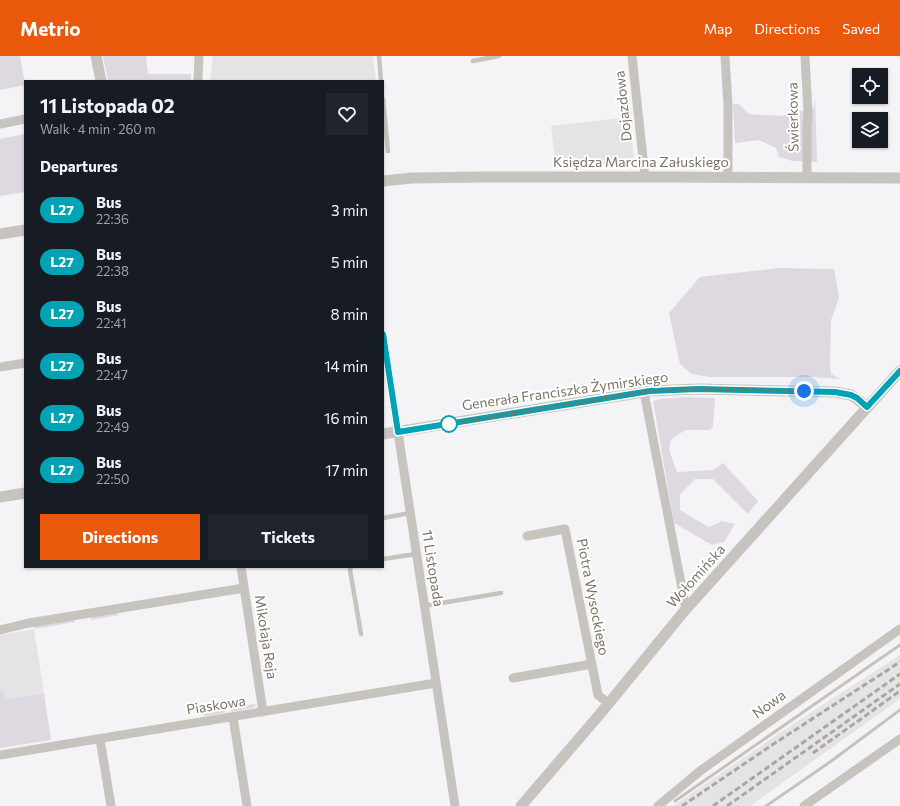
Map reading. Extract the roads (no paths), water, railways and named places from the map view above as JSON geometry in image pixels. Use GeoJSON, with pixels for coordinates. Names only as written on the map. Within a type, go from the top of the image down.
{"type":"FeatureCollection","features":[{"type":"Feature","properties":{"kind":"street"},"geometry":{"type":"LineString","coordinates":[[96,56],[100,80]]}},
{"type":"Feature","properties":{"kind":"street"},"geometry":{"type":"LineString","coordinates":[[198,80],[199,56]]}},
{"type":"Feature","properties":{"kind":"street","name":"Dojazdowa"},"geometry":{"type":"LineString","coordinates":[[632,56],[645,176]]}},
{"type":"Feature","properties":{"kind":"street"},"geometry":{"type":"LineString","coordinates":[[725,56],[728,105],[728,177]]}},
{"type":"Feature","properties":{"kind":"street","name":"Świerkowa"},"geometry":{"type":"LineString","coordinates":[[806,56],[808,112],[807,178]]}},
{"type":"Feature","properties":{"kind":"street"},"geometry":{"type":"LineString","coordinates":[[0,124],[24,119]]}},
{"type":"Feature","properties":{"kind":"street","name":"Księdza Marcina Załuskiego"},"geometry":{"type":"LineString","coordinates":[[384,181],[412,178],[645,176],[900,178]]}},
{"type":"Feature","properties":{"kind":"street"},"geometry":{"type":"LineString","coordinates":[[0,234],[24,230]]}},
{"type":"Feature","properties":{"kind":"street","name":"11 Listopada"},"geometry":{"type":"LineString","coordinates":[[384,341],[455,806]]}},
{"type":"Feature","properties":{"kind":"street"},"geometry":{"type":"LineString","coordinates":[[0,368],[24,363]]}},
{"type":"Feature","properties":{"kind":"street","name":"Wołomińska"},"geometry":{"type":"LineString","coordinates":[[521,806],[686,609],[900,371]]}},
{"type":"Feature","properties":{"kind":"street","name":"Generała Franciszka Żymirskiego"},"geometry":{"type":"LineString","coordinates":[[384,434],[644,392],[698,389],[835,392],[851,395],[867,407]]}},
{"type":"Feature","properties":{"kind":"street"},"geometry":{"type":"LineString","coordinates":[[644,392],[686,609]]}},
{"type":"Feature","properties":{"kind":"street"},"geometry":{"type":"LineString","coordinates":[[0,497],[24,493]]}},
{"type":"Feature","properties":{"kind":"street","name":"Piotra Wysockiego"},"geometry":{"type":"LineString","coordinates":[[527,536],[565,529],[598,695],[608,703]]}},
{"type":"Feature","properties":{"kind":"street","name":"Mikołaja Reja"},"geometry":{"type":"LineString","coordinates":[[241,568],[263,712]]}},
{"type":"Feature","properties":{"kind":"street"},"geometry":{"type":"LineString","coordinates":[[0,630],[29,623],[244,588]]}},
{"type":"Feature","properties":{"kind":"street","name":"Nowa"},"geometry":{"type":"LineString","coordinates":[[658,806],[700,771],[900,629]]}},
{"type":"Feature","properties":{"kind":"street"},"geometry":{"type":"LineString","coordinates":[[512,678],[592,664]]}},
{"type":"Feature","properties":{"kind":"street","name":"Piaskowa"},"geometry":{"type":"LineString","coordinates":[[0,755],[436,683]]}},
{"type":"Feature","properties":{"kind":"street"},"geometry":{"type":"LineString","coordinates":[[233,716],[247,806]]}},
{"type":"Feature","properties":{"kind":"street"},"geometry":{"type":"LineString","coordinates":[[804,806],[900,738]]}},
{"type":"Feature","properties":{"kind":"street"},"geometry":{"type":"LineString","coordinates":[[100,739],[111,806]]}},
{"type":"Feature","properties":{"kind":"lane"},"geometry":{"type":"LineString","coordinates":[[379,56],[381,80]]}},
{"type":"Feature","properties":{"kind":"lane"},"geometry":{"type":"LineString","coordinates":[[473,61],[499,56]]}},
{"type":"Feature","properties":{"kind":"lane"},"geometry":{"type":"LineString","coordinates":[[384,110],[388,151]]}},
{"type":"Feature","properties":{"kind":"lane"},"geometry":{"type":"LineString","coordinates":[[384,518],[410,513]]}},
{"type":"Feature","properties":{"kind":"lane"},"geometry":{"type":"LineString","coordinates":[[384,559],[416,554]]}},
{"type":"Feature","properties":{"kind":"lane"},"geometry":{"type":"LineString","coordinates":[[351,568],[361,634]]}},
{"type":"Feature","properties":{"kind":"lane"},"geometry":{"type":"LineString","coordinates":[[424,606],[501,593]]}},
{"type":"Feature","properties":{"kind":"waterway"},"geometry":{"type":"LineString","coordinates":[[675,801],[900,645]]}},
{"type":"Feature","properties":{"kind":"waterway"},"geometry":{"type":"LineString","coordinates":[[766,806],[830,762],[900,710]]}},
{"type":"Feature","properties":{"kind":"railway"},"geometry":{"type":"LineString","coordinates":[[682,806],[775,743],[900,662]]}},
{"type":"Feature","properties":{"kind":"railway"},"geometry":{"type":"LineString","coordinates":[[713,806],[900,674]]}},
{"type":"Feature","properties":{"kind":"railway"},"geometry":{"type":"LineString","coordinates":[[727,806],[900,684]]}},
{"type":"Feature","properties":{"kind":"railway"},"geometry":{"type":"LineString","coordinates":[[813,753],[900,691]]}}]}
